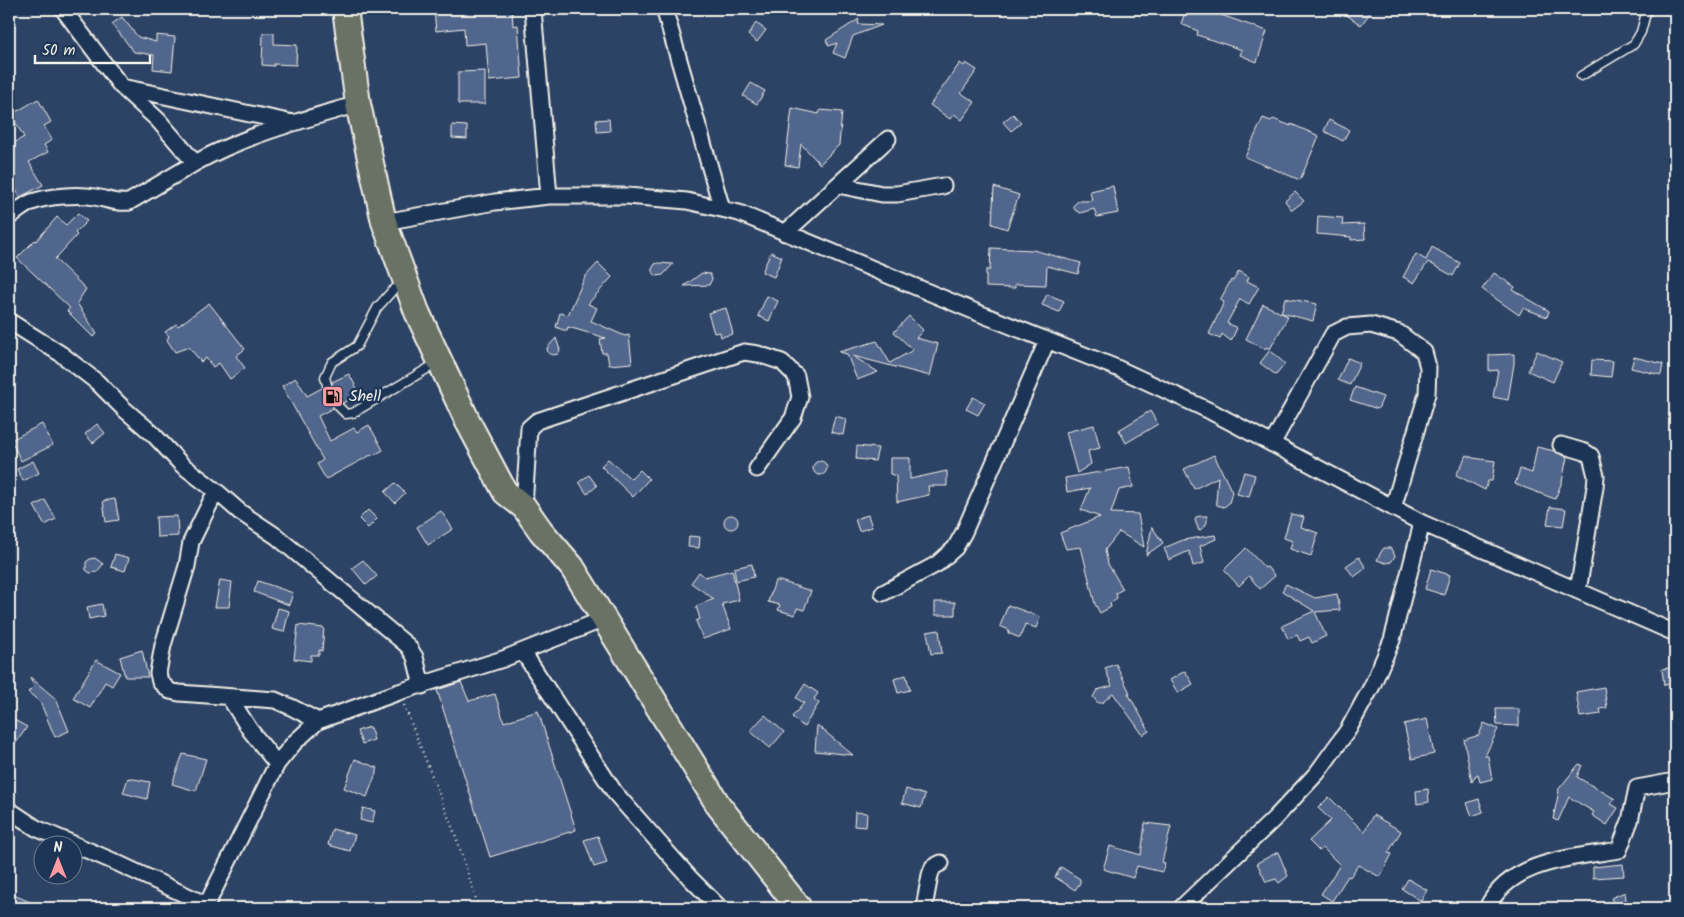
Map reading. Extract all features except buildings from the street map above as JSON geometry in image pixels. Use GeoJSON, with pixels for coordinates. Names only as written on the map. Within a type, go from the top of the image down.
{"type":"FeatureCollection","features":[{"type":"Feature","properties":{"kind":"main road"},"geometry":{"type":"LineString","coordinates":[[345,9],[358,104],[384,222],[405,281],[439,362],[468,422],[505,492],[524,508],[572,567],[719,806],[799,908]]}},
{"type":"Feature","properties":{"kind":"street"},"geometry":{"type":"LineString","coordinates":[[63,9],[121,86],[158,120],[195,164]]}},
{"type":"Feature","properties":{"kind":"street"},"geometry":{"type":"LineString","coordinates":[[533,9],[549,196]]}},
{"type":"Feature","properties":{"kind":"street"},"geometry":{"type":"LineString","coordinates":[[666,15],[722,209]]}},
{"type":"Feature","properties":{"kind":"street"},"geometry":{"type":"LineString","coordinates":[[121,86],[293,124]]}},
{"type":"Feature","properties":{"kind":"street"},"geometry":{"type":"LineString","coordinates":[[9,217],[32,202],[64,196],[82,195],[120,203],[130,202],[217,151],[293,124],[358,104]]}},
{"type":"Feature","properties":{"kind":"street"},"geometry":{"type":"LineString","coordinates":[[785,233],[888,139]]}},
{"type":"Feature","properties":{"kind":"street"},"geometry":{"type":"LineString","coordinates":[[838,185],[882,194],[897,194],[943,186]]}},
{"type":"Feature","properties":{"kind":"street"},"geometry":{"type":"LineString","coordinates":[[384,222],[495,202],[549,196],[627,196],[687,201],[739,214],[1142,380],[1210,411],[1422,523],[1675,633]]}},
{"type":"Feature","properties":{"kind":"street"},"geometry":{"type":"LineString","coordinates":[[9,321],[61,354],[97,382],[153,434],[182,465],[240,512],[276,536],[408,646],[415,657],[422,686]]}},
{"type":"Feature","properties":{"kind":"street"},"geometry":{"type":"LineString","coordinates":[[1272,444],[1333,334],[1347,328],[1371,325],[1399,333],[1424,352],[1428,368],[1427,394],[1393,508]]}},
{"type":"Feature","properties":{"kind":"street"},"geometry":{"type":"LineString","coordinates":[[883,593],[937,564],[954,548],[964,532],[1047,341]]}},
{"type":"Feature","properties":{"kind":"street"},"geometry":{"type":"LineString","coordinates":[[524,508],[529,428],[537,421],[744,352],[782,362],[796,376],[800,397],[793,418],[757,469]]}},
{"type":"Feature","properties":{"kind":"street"},"geometry":{"type":"LineString","coordinates":[[1560,446],[1585,452],[1591,456],[1596,476],[1578,591]]}},
{"type":"Feature","properties":{"kind":"street"},"geometry":{"type":"LineString","coordinates":[[216,491],[191,542],[187,566],[163,645],[158,674],[160,682],[170,691],[179,693],[275,700],[318,721]]}},
{"type":"Feature","properties":{"kind":"street"},"geometry":{"type":"LineString","coordinates":[[1181,908],[1318,773],[1348,730],[1372,686],[1392,640],[1422,523]]}},
{"type":"Feature","properties":{"kind":"street"},"geometry":{"type":"LineString","coordinates":[[9,810],[36,828],[115,862],[206,907],[277,764],[294,743],[318,721],[399,692],[522,652],[604,619]]}},
{"type":"Feature","properties":{"kind":"street"},"geometry":{"type":"LineString","coordinates":[[522,652],[615,792],[690,878],[720,908]]}},
{"type":"Feature","properties":{"kind":"street"},"geometry":{"type":"LineString","coordinates":[[229,697],[250,730],[277,764]]}},
{"type":"Feature","properties":{"kind":"street"},"geometry":{"type":"LineString","coordinates":[[1487,908],[1493,896],[1509,881],[1535,867],[1619,850],[1630,821],[1637,788],[1675,781]]}},
{"type":"Feature","properties":{"kind":"street"},"geometry":{"type":"LineString","coordinates":[[924,908],[933,867],[941,863]]}},
{"type":"Feature","properties":{"kind":"lane"},"geometry":{"type":"LineString","coordinates":[[1581,76],[1634,44],[1641,32],[1647,9]]}},
{"type":"Feature","properties":{"kind":"lane"},"geometry":{"type":"LineString","coordinates":[[328,385],[325,377],[332,362],[357,346],[376,308],[392,291],[405,281]]}},
{"type":"Feature","properties":{"kind":"lane"},"geometry":{"type":"LineString","coordinates":[[338,406],[346,414],[353,413],[439,362]]}},
{"type":"Feature","properties":{"kind":"path"},"geometry":{"type":"LineString","coordinates":[[399,692],[455,834],[479,908]]}},
{"type":"Feature","properties":{"kind":"place","name":"Shell"},"geometry":{"type":"Point","coordinates":[333,396]}}]}
